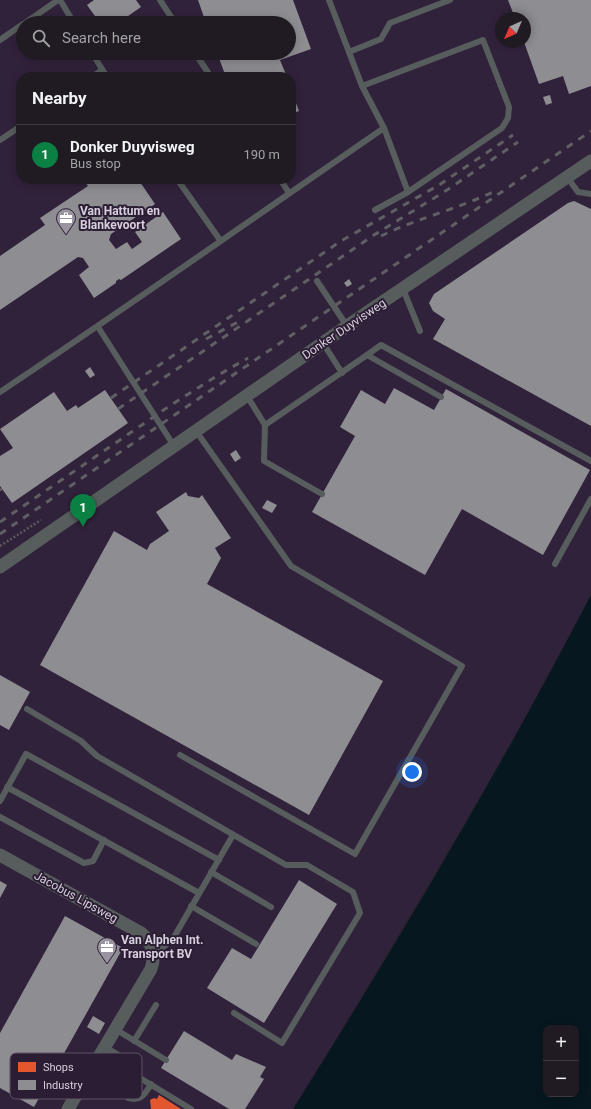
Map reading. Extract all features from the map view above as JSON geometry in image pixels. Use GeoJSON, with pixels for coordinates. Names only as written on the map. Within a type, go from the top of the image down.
{"type":"FeatureCollection","features":[{"type":"Feature","properties":{"kind":"street","name":"Donker Duyvisweg"},"geometry":{"type":"LineString","coordinates":[[0,567],[347,326],[591,161]]}},
{"type":"Feature","properties":{"kind":"street","name":"Jacobus Lipsweg"},"geometry":{"type":"LineString","coordinates":[[0,855],[141,933],[150,943],[154,956]]}},
{"type":"Feature","properties":{"kind":"street"},"geometry":{"type":"LineString","coordinates":[[101,1053],[151,969],[154,956]]}},
{"type":"Feature","properties":{"kind":"street"},"geometry":{"type":"LineString","coordinates":[[68,1109],[74,1099]]}},
{"type":"Feature","properties":{"kind":"lane"},"geometry":{"type":"LineString","coordinates":[[36,16],[59,0],[69,16]]}},
{"type":"Feature","properties":{"kind":"lane"},"geometry":{"type":"LineString","coordinates":[[160,0],[170,16]]}},
{"type":"Feature","properties":{"kind":"lane"},"geometry":{"type":"LineString","coordinates":[[329,0],[362,86],[384,128],[408,192]]}},
{"type":"Feature","properties":{"kind":"lane"},"geometry":{"type":"LineString","coordinates":[[349,52],[380,39],[390,23],[450,0]]}},
{"type":"Feature","properties":{"kind":"lane"},"geometry":{"type":"LineString","coordinates":[[0,40],[16,29]]}},
{"type":"Feature","properties":{"kind":"lane"},"geometry":{"type":"LineString","coordinates":[[362,86],[483,40],[507,101],[509,113],[505,124],[497,132],[408,192],[375,210]]}},
{"type":"Feature","properties":{"kind":"lane"},"geometry":{"type":"LineString","coordinates":[[96,60],[102,70],[99,72]]}},
{"type":"Feature","properties":{"kind":"lane"},"geometry":{"type":"LineString","coordinates":[[200,60],[208,72]]}},
{"type":"Feature","properties":{"kind":"lane"},"geometry":{"type":"LineString","coordinates":[[0,392],[98,327],[220,240],[384,128]]}},
{"type":"Feature","properties":{"kind":"lane"},"geometry":{"type":"LineString","coordinates":[[0,140],[16,129]]}},
{"type":"Feature","properties":{"kind":"lane"},"geometry":{"type":"LineString","coordinates":[[567,177],[578,192],[591,194]]}},
{"type":"Feature","properties":{"kind":"lane"},"geometry":{"type":"LineString","coordinates":[[181,184],[220,240]]}},
{"type":"Feature","properties":{"kind":"lane"},"geometry":{"type":"LineString","coordinates":[[283,184],[289,193]]}},
{"type":"Feature","properties":{"kind":"lane"},"geometry":{"type":"LineString","coordinates":[[317,280],[347,326]]}},
{"type":"Feature","properties":{"kind":"lane"},"geometry":{"type":"LineString","coordinates":[[403,289],[420,331]]}},
{"type":"Feature","properties":{"kind":"lane"},"geometry":{"type":"LineString","coordinates":[[98,327],[174,446]]}},
{"type":"Feature","properties":{"kind":"lane"},"geometry":{"type":"LineString","coordinates":[[323,344],[342,373]]}},
{"type":"Feature","properties":{"kind":"lane"},"geometry":{"type":"LineString","coordinates":[[265,425],[381,345],[591,461]]}},
{"type":"Feature","properties":{"kind":"lane"},"geometry":{"type":"LineString","coordinates":[[367,355],[441,397]]}},
{"type":"Feature","properties":{"kind":"lane"},"geometry":{"type":"LineString","coordinates":[[247,396],[265,425],[264,461],[322,494]]}},
{"type":"Feature","properties":{"kind":"lane"},"geometry":{"type":"LineString","coordinates":[[180,755],[355,854],[462,666],[291,566],[196,431]]}},
{"type":"Feature","properties":{"kind":"lane"},"geometry":{"type":"LineString","coordinates":[[555,564],[591,498]]}},
{"type":"Feature","properties":{"kind":"lane"},"geometry":{"type":"LineString","coordinates":[[27,709],[81,741],[97,756],[286,866],[307,864],[353,892],[360,913],[282,1042],[234,1013]]}},
{"type":"Feature","properties":{"kind":"lane"},"geometry":{"type":"LineString","coordinates":[[0,801],[26,754],[219,860]]}},
{"type":"Feature","properties":{"kind":"lane"},"geometry":{"type":"LineString","coordinates":[[8,787],[199,893]]}},
{"type":"Feature","properties":{"kind":"lane"},"geometry":{"type":"LineString","coordinates":[[0,817],[84,863],[93,861],[104,840]]}},
{"type":"Feature","properties":{"kind":"lane"},"geometry":{"type":"LineString","coordinates":[[154,956],[174,937],[233,835]]}},
{"type":"Feature","properties":{"kind":"lane"},"geometry":{"type":"LineString","coordinates":[[211,872],[271,907]]}},
{"type":"Feature","properties":{"kind":"lane"},"geometry":{"type":"LineString","coordinates":[[192,906],[256,944]]}},
{"type":"Feature","properties":{"kind":"lane"},"geometry":{"type":"LineString","coordinates":[[134,1041],[156,1005]]}},
{"type":"Feature","properties":{"kind":"lane"},"geometry":{"type":"LineString","coordinates":[[115,1029],[166,1060]]}},
{"type":"Feature","properties":{"kind":"lane"},"geometry":{"type":"LineString","coordinates":[[105,1047],[115,1053]]}},
{"type":"Feature","properties":{"kind":"lane"},"geometry":{"type":"LineString","coordinates":[[142,1079],[191,1109]]}},
{"type":"Feature","properties":{"kind":"lane"},"geometry":{"type":"LineString","coordinates":[[142,1098],[151,1084]]}},
{"type":"Feature","properties":{"kind":"shaded area"},"geometry":{"type":"Polygon","coordinates":[[[0,0],[591,0],[591,595],[516,734],[331,1048],[293,1109],[0,1109],[0,0]]]}},
{"type":"Feature","properties":{"kind":"water"},"geometry":{"type":"Polygon","coordinates":[[[591,595],[591,1109],[293,1109],[371,983],[521,726],[591,595]]]}},
{"type":"Feature","properties":{"kind":"building: Shops"},"geometry":{"type":"Polygon","coordinates":[[[159,1095],[181,1109],[151,1109],[150,1100],[154,1098],[157,1099],[159,1095]]]}},
{"type":"Feature","properties":{"kind":"building: Industry"},"geometry":{"type":"Polygon","coordinates":[[[94,0],[136,0],[141,7],[128,16],[95,16],[87,5],[94,0]]]}},
{"type":"Feature","properties":{"kind":"building: Industry"},"geometry":{"type":"Polygon","coordinates":[[[198,0],[293,0],[311,49],[296,54],[296,16],[204,16],[198,0]]]}},
{"type":"Feature","properties":{"kind":"building: Industry"},"geometry":{"type":"Polygon","coordinates":[[[508,0],[591,0],[591,86],[569,94],[563,76],[539,84],[526,48],[531,48],[531,12],[513,12],[508,0]]]}},
{"type":"Feature","properties":{"kind":"building: Industry"},"geometry":{"type":"Polygon","coordinates":[[[220,60],[280,60],[285,72],[224,72],[220,60]]]}},
{"type":"Feature","properties":{"kind":"building: Industry"},"geometry":{"type":"Polygon","coordinates":[[[550,95],[552,103],[546,105],[543,97],[550,95]]]}},
{"type":"Feature","properties":{"kind":"building: Industry"},"geometry":{"type":"Polygon","coordinates":[[[296,103],[299,111],[296,112],[296,103]]]}},
{"type":"Feature","properties":{"kind":"building: Industry"},"geometry":{"type":"Polygon","coordinates":[[[87,184],[141,184],[155,204],[111,234],[109,240],[116,249],[127,242],[132,249],[142,242],[135,232],[163,212],[181,239],[121,280],[119,279],[116,281],[116,283],[94,298],[79,275],[89,267],[83,258],[78,257],[0,310],[0,256],[45,225],[40,218],[88,186],[87,184]]]}},
{"type":"Feature","properties":{"kind":"building: Industry"},"geometry":{"type":"Polygon","coordinates":[[[574,201],[591,209],[591,426],[433,339],[445,319],[433,311],[429,303],[434,294],[568,203],[574,201]]]}},
{"type":"Feature","properties":{"kind":"building: Industry"},"geometry":{"type":"Polygon","coordinates":[[[349,279],[352,284],[347,287],[344,283],[349,279]]]}},
{"type":"Feature","properties":{"kind":"building: Industry"},"geometry":{"type":"Polygon","coordinates":[[[90,367],[95,375],[90,378],[85,371],[90,367]]]}},
{"type":"Feature","properties":{"kind":"building: Industry"},"geometry":{"type":"Polygon","coordinates":[[[394,388],[434,410],[446,389],[590,470],[543,555],[462,509],[425,575],[312,512],[355,436],[340,427],[361,390],[385,404],[394,388]]]}},
{"type":"Feature","properties":{"kind":"building: Industry"},"geometry":{"type":"Polygon","coordinates":[[[105,390],[128,423],[12,503],[0,486],[0,456],[13,448],[0,429],[54,392],[67,411],[76,405],[78,408],[105,390]]]}},
{"type":"Feature","properties":{"kind":"building: Industry"},"geometry":{"type":"Polygon","coordinates":[[[236,450],[241,458],[235,462],[230,454],[236,450]]]}},
{"type":"Feature","properties":{"kind":"building: Industry"},"geometry":{"type":"Polygon","coordinates":[[[186,492],[188,496],[199,498],[202,495],[231,538],[215,548],[221,558],[207,584],[383,681],[309,815],[40,665],[114,531],[147,550],[150,544],[169,531],[156,512],[186,492]]]}},
{"type":"Feature","properties":{"kind":"building: Industry"},"geometry":{"type":"Polygon","coordinates":[[[267,500],[277,505],[272,513],[262,508],[267,500]]]}},
{"type":"Feature","properties":{"kind":"building: Industry"},"geometry":{"type":"Polygon","coordinates":[[[0,675],[30,692],[9,730],[0,725],[0,675]]]}},
{"type":"Feature","properties":{"kind":"building: Industry"},"geometry":{"type":"Polygon","coordinates":[[[299,880],[337,904],[264,1023],[207,988],[232,948],[251,959],[299,880]]]}},
{"type":"Feature","properties":{"kind":"building: Industry"},"geometry":{"type":"Polygon","coordinates":[[[0,881],[7,885],[0,898],[0,881]]]}},
{"type":"Feature","properties":{"kind":"building: Industry"},"geometry":{"type":"Polygon","coordinates":[[[65,916],[123,948],[64,1053],[10,1053],[10,1094],[0,1088],[0,1033],[65,916]]]}},
{"type":"Feature","properties":{"kind":"building: Industry"},"geometry":{"type":"Polygon","coordinates":[[[93,1016],[105,1023],[99,1034],[87,1027],[93,1016]]]}},
{"type":"Feature","properties":{"kind":"building: Industry"},"geometry":{"type":"Polygon","coordinates":[[[184,1031],[232,1060],[236,1054],[266,1067],[260,1077],[264,1079],[245,1109],[229,1109],[161,1068],[184,1031]]]}},
{"type":"Feature","properties":{"kind":"building: Industry"},"geometry":{"type":"Polygon","coordinates":[[[20,1099],[38,1099],[34,1107],[20,1099]]]}},
{"type":"Feature","properties":{"kind":"railway"},"geometry":{"type":"LineString","coordinates":[[0,534],[591,131]]}},
{"type":"Feature","properties":{"kind":"railway"},"geometry":{"type":"LineString","coordinates":[[111,398],[341,241],[439,185],[513,135]]}},
{"type":"Feature","properties":{"kind":"railway"},"geometry":{"type":"LineString","coordinates":[[118,409],[374,235],[444,192],[518,142]]}},
{"type":"Feature","properties":{"kind":"railway"},"geometry":{"type":"LineString","coordinates":[[381,236],[495,191]]}},
{"type":"Feature","properties":{"kind":"railway"},"geometry":{"type":"LineString","coordinates":[[206,339],[240,321]]}},
{"type":"Feature","properties":{"kind":"railway"},"geometry":{"type":"LineString","coordinates":[[0,522],[171,405],[248,358]]}},
{"type":"Feature","properties":{"kind":"place","name":"Van Hattum en Blankevoort"},"geometry":{"type":"Point","coordinates":[66,235]}},
{"type":"Feature","properties":{"kind":"place","name":"Donker Duyvisweg"},"geometry":{"type":"Point","coordinates":[83,527]}},
{"type":"Feature","properties":{"kind":"place","name":"Van Alphen Int. Transport BV"},"geometry":{"type":"Point","coordinates":[107,964]}}]}
